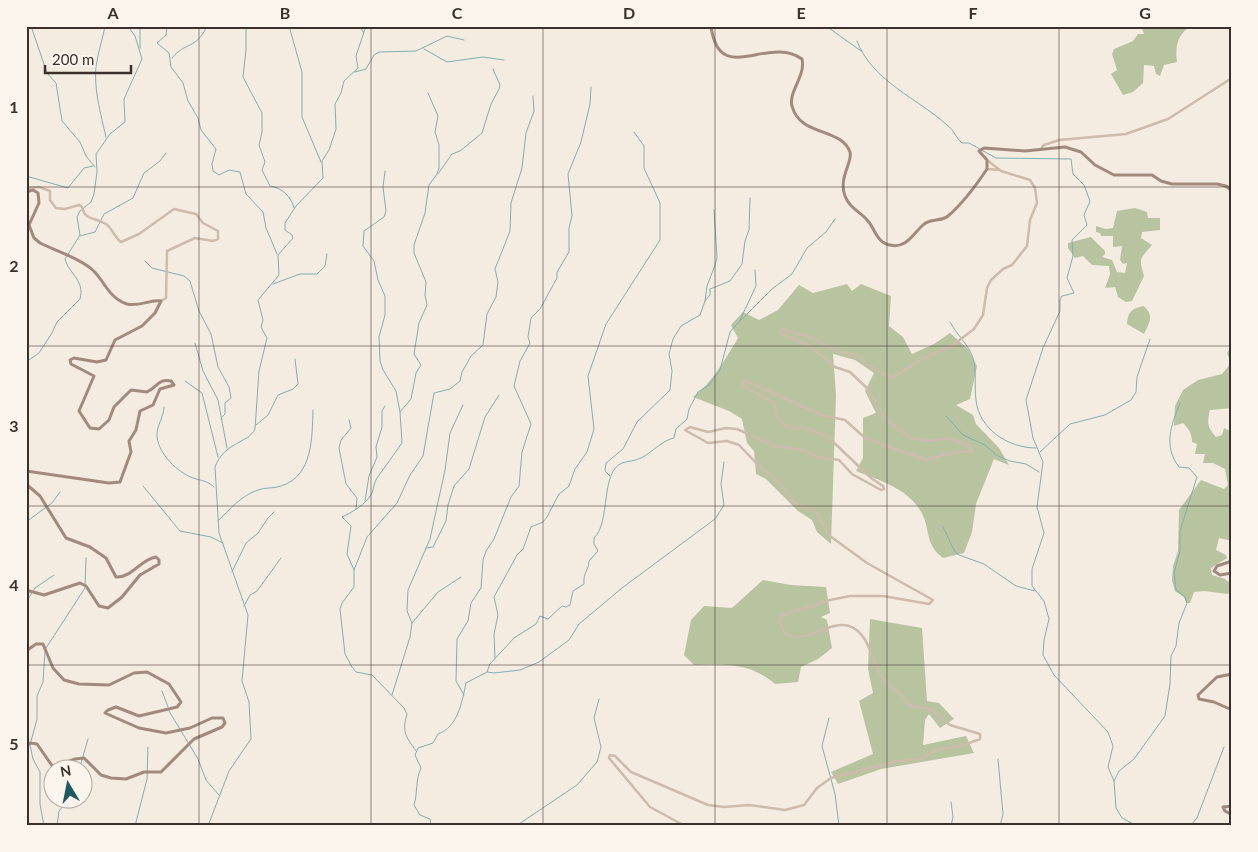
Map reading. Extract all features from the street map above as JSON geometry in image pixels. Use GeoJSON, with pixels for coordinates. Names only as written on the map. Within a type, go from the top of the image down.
{"type":"FeatureCollection","features":[{"type":"Feature","properties":{"kind":"street"},"geometry":{"type":"LineString","coordinates":[[711,26],[714,46],[722,54],[735,57],[772,52],[795,55],[802,59],[800,83],[791,101],[793,110],[809,128],[836,138],[850,152],[843,176],[845,196],[851,207],[866,219],[884,244],[896,246],[906,243],[924,224],[947,217],[987,169],[987,160]]}},
{"type":"Feature","properties":{"kind":"street"},"geometry":{"type":"LineString","coordinates":[[1000,170],[980,152],[982,148],[1025,151],[1059,140],[1126,134],[1168,119],[1232,78]]}},
{"type":"Feature","properties":{"kind":"street"},"geometry":{"type":"LineString","coordinates":[[1042,147],[1061,146],[1078,150],[1095,164],[1114,175],[1152,176],[1172,184],[1217,184],[1226,186],[1232,191]]}},
{"type":"Feature","properties":{"kind":"street"},"geometry":{"type":"LineString","coordinates":[[685,826],[650,807],[609,758],[610,756],[616,756],[631,772],[708,805],[724,807],[749,805],[785,810],[804,805],[817,788],[831,778],[898,761],[922,758],[939,749],[961,746],[980,739],[980,734],[950,725],[935,711],[908,705],[900,691],[888,683],[881,674],[864,639],[856,630],[843,626],[794,637],[788,636],[781,630],[779,622],[781,616],[840,598],[883,596],[929,604],[933,600],[867,563],[830,536],[816,512],[794,502],[778,480],[760,467],[739,445],[727,441],[708,443],[685,430],[690,427],[708,432],[726,428],[737,429],[775,446],[802,450],[818,457],[839,460],[852,474],[881,490],[884,489],[883,486],[871,478],[827,436],[802,426],[794,429],[783,424],[775,414],[775,404],[742,385],[744,380],[821,415],[845,420],[864,437],[926,460],[951,453],[972,451],[970,446],[948,438],[930,441],[911,438],[886,420],[869,390],[854,376],[835,367],[807,344],[779,333],[782,330],[810,337],[840,352],[858,356],[868,365],[892,378],[966,336],[983,315],[987,288],[991,280],[1012,265],[1027,246],[1030,220],[1037,203],[1035,188],[1030,180],[1000,170],[987,169]]}},
{"type":"Feature","properties":{"kind":"street"},"geometry":{"type":"LineString","coordinates":[[26,190],[46,189],[50,192],[50,200],[56,208],[65,209],[79,205],[82,207],[87,218],[108,225],[121,242],[139,234],[174,208],[196,214],[203,223],[218,231],[218,239],[213,241],[195,238],[167,250],[166,298],[161,301],[146,322],[115,340],[106,360],[97,362],[74,358],[70,360],[72,364],[94,376],[79,411],[90,428],[95,430],[104,426],[114,407],[131,390],[147,392],[159,382],[165,380],[171,381],[174,385],[160,389],[153,405],[140,411],[136,430],[129,441],[131,452],[120,482],[109,483],[26,471]]}},
{"type":"Feature","properties":{"kind":"street"},"geometry":{"type":"LineString","coordinates":[[26,190],[33,190],[38,193],[39,203],[29,225],[34,238],[40,243],[91,268],[102,285],[122,302],[135,305],[161,301]]}},
{"type":"Feature","properties":{"kind":"street"},"geometry":{"type":"LineString","coordinates":[[26,484],[40,496],[66,538],[90,547],[106,558],[116,577],[126,575],[153,557],[159,560],[159,564],[140,575],[122,597],[108,608],[99,606],[86,586],[80,584],[44,596],[26,590]]}},
{"type":"Feature","properties":{"kind":"street"},"geometry":{"type":"LineString","coordinates":[[1232,561],[1217,566],[1214,571],[1220,575],[1232,573]]}},
{"type":"Feature","properties":{"kind":"street"},"geometry":{"type":"LineString","coordinates":[[26,651],[36,644],[43,644],[57,674],[70,683],[109,685],[141,672],[154,674],[163,679],[179,696],[181,702],[177,706],[139,716],[116,708],[105,713],[139,728],[166,733],[190,728],[212,718],[223,718],[225,723],[222,727],[194,739],[161,772],[144,772],[126,779],[101,775],[84,758],[75,758],[53,767],[37,744],[30,743],[26,747]]}},
{"type":"Feature","properties":{"kind":"street"},"geometry":{"type":"LineString","coordinates":[[1232,674],[1217,677],[1198,695],[1200,699],[1214,702],[1232,710]]}},
{"type":"Feature","properties":{"kind":"street"},"geometry":{"type":"LineString","coordinates":[[1232,806],[1223,807],[1224,811],[1232,815]]}},
{"type":"Feature","properties":{"kind":"green space"},"geometry":{"type":"Polygon","coordinates":[[[1141,26],[1192,26],[1183,33],[1178,41],[1176,51],[1177,62],[1164,65],[1160,76],[1156,74],[1154,66],[1144,65],[1143,83],[1133,92],[1123,95],[1111,74],[1117,70],[1112,54],[1114,49],[1133,41],[1138,34],[1144,34],[1141,26]]]}},
{"type":"Feature","properties":{"kind":"green space"},"geometry":{"type":"Polygon","coordinates":[[[1135,208],[1147,212],[1148,218],[1160,218],[1160,230],[1142,232],[1141,238],[1152,245],[1141,259],[1144,276],[1132,301],[1126,302],[1118,297],[1115,287],[1105,288],[1110,274],[1109,266],[1092,265],[1083,256],[1075,258],[1068,248],[1068,243],[1091,237],[1105,251],[1102,257],[1112,260],[1117,272],[1125,273],[1127,263],[1123,264],[1120,260],[1122,246],[1113,247],[1113,236],[1101,236],[1100,233],[1096,232],[1096,226],[1106,229],[1113,228],[1117,211],[1135,208]]]}},
{"type":"Feature","properties":{"kind":"green space"},"geometry":{"type":"Polygon","coordinates":[[[847,284],[852,291],[861,284],[891,296],[889,326],[903,337],[912,354],[934,344],[950,333],[968,349],[977,366],[970,399],[956,405],[973,415],[976,424],[999,448],[1009,465],[994,459],[976,504],[972,532],[964,553],[943,558],[934,549],[924,518],[912,500],[895,488],[856,471],[863,458],[863,418],[876,413],[865,391],[874,373],[855,360],[833,354],[836,395],[831,544],[817,532],[812,520],[798,511],[766,479],[756,474],[754,451],[747,443],[742,419],[729,411],[693,397],[713,377],[738,338],[731,325],[743,312],[759,320],[778,310],[799,285],[813,293],[847,284]]]}},
{"type":"Feature","properties":{"kind":"green space"},"geometry":{"type":"Polygon","coordinates":[[[1143,306],[1147,309],[1150,316],[1144,334],[1127,324],[1131,312],[1143,306]]]}},
{"type":"Feature","properties":{"kind":"green space"},"geometry":{"type":"Polygon","coordinates":[[[1232,345],[1232,408],[1210,410],[1208,421],[1209,427],[1216,437],[1222,435],[1224,428],[1232,432],[1232,541],[1219,538],[1216,550],[1226,555],[1227,558],[1211,568],[1212,575],[1225,579],[1230,583],[1231,589],[1228,594],[1204,591],[1194,592],[1190,603],[1186,603],[1184,597],[1175,591],[1172,581],[1173,566],[1178,551],[1179,510],[1201,480],[1224,489],[1228,485],[1225,469],[1213,463],[1203,463],[1205,454],[1195,454],[1197,444],[1192,442],[1191,434],[1185,425],[1183,423],[1174,426],[1175,406],[1183,390],[1198,380],[1222,374],[1231,363],[1227,353],[1232,345]]]}},
{"type":"Feature","properties":{"kind":"green space"},"geometry":{"type":"Polygon","coordinates":[[[763,580],[791,585],[826,587],[830,613],[821,617],[827,620],[832,648],[818,659],[801,667],[798,682],[775,684],[757,672],[737,666],[694,665],[684,655],[691,620],[704,606],[732,608],[763,580]]]}},
{"type":"Feature","properties":{"kind":"green space"},"geometry":{"type":"Polygon","coordinates":[[[870,619],[922,628],[927,701],[939,703],[954,719],[940,728],[929,714],[925,720],[923,745],[966,736],[974,753],[881,769],[838,784],[831,772],[873,754],[859,701],[873,693],[868,669],[870,619]]]}},
{"type":"Feature","properties":{"kind":"waterway"},"geometry":{"type":"LineString","coordinates":[[31,26],[47,73],[56,83],[62,121],[80,142],[86,156],[95,167]]}},
{"type":"Feature","properties":{"kind":"waterway"},"geometry":{"type":"LineString","coordinates":[[105,26],[97,61],[96,79],[106,137]]}},
{"type":"Feature","properties":{"kind":"waterway"},"geometry":{"type":"LineString","coordinates":[[26,362],[39,353],[57,322],[80,299],[79,282],[65,259],[80,235],[77,217],[80,211],[91,202],[94,194],[97,172],[96,154],[110,134],[125,122],[124,99],[142,59],[135,36],[128,26]]}},
{"type":"Feature","properties":{"kind":"waterway"},"geometry":{"type":"LineString","coordinates":[[140,26],[140,48]]}},
{"type":"Feature","properties":{"kind":"waterway"},"geometry":{"type":"LineString","coordinates":[[167,26],[166,35],[157,43],[169,53],[171,67],[183,83],[188,101],[198,118],[201,130],[216,149],[212,164],[213,171],[219,175],[229,170],[240,172],[246,194],[263,212],[266,228],[277,254]]}},
{"type":"Feature","properties":{"kind":"waterway"},"geometry":{"type":"LineString","coordinates":[[172,58],[182,49],[199,39],[207,26]]}},
{"type":"Feature","properties":{"kind":"waterway"},"geometry":{"type":"LineString","coordinates":[[246,26],[243,77],[262,113],[262,132],[259,145],[265,162],[262,170],[270,186],[285,193],[291,200],[294,208]]}},
{"type":"Feature","properties":{"kind":"waterway"},"geometry":{"type":"LineString","coordinates":[[289,26],[302,72],[302,117],[321,162]]}},
{"type":"Feature","properties":{"kind":"waterway"},"geometry":{"type":"LineString","coordinates":[[360,26],[363,32]]}},
{"type":"Feature","properties":{"kind":"waterway"},"geometry":{"type":"LineString","coordinates":[[208,826],[229,771],[251,739],[249,702],[242,681],[248,615],[219,533],[215,467],[224,452],[252,434],[255,429],[259,371],[267,338],[261,327],[263,320],[258,300],[279,275],[278,255],[293,238],[285,230],[285,223],[296,206],[323,178],[322,161],[329,150],[336,129],[335,104],[341,93],[344,81],[358,68],[356,56],[366,26]]}},
{"type":"Feature","properties":{"kind":"waterway"},"geometry":{"type":"LineString","coordinates":[[826,26],[861,51]]}},
{"type":"Feature","properties":{"kind":"waterway"},"geometry":{"type":"LineString","coordinates":[[355,72],[366,69],[374,55],[379,52],[416,51],[447,36],[464,40]]}},
{"type":"Feature","properties":{"kind":"waterway"},"geometry":{"type":"LineString","coordinates":[[857,41],[864,55],[884,78],[935,115],[949,127],[962,143],[969,143],[996,158],[1071,159],[1073,174],[1084,185],[1090,201],[1084,215],[1087,225],[1072,240],[1073,256],[1067,278],[1074,293],[1062,296],[1060,300],[1060,311],[1043,348],[1026,400],[1033,438],[1043,462],[1037,507],[1044,533],[1032,569],[1032,586],[1044,601],[1049,619],[1043,655],[1054,675],[1108,732],[1113,746],[1108,767],[1114,781],[1116,808],[1122,818],[1137,826]]}},
{"type":"Feature","properties":{"kind":"waterway"},"geometry":{"type":"LineString","coordinates":[[424,49],[447,62],[483,57],[504,60]]}},
{"type":"Feature","properties":{"kind":"waterway"},"geometry":{"type":"LineString","coordinates":[[438,174],[452,154],[460,151],[482,133],[491,104],[500,85],[493,69]]}},
{"type":"Feature","properties":{"kind":"waterway"},"geometry":{"type":"LineString","coordinates":[[464,695],[456,681],[457,639],[468,621],[471,603],[481,588],[483,560],[486,551],[494,539],[511,497],[519,486],[522,452],[531,424],[514,386],[520,361],[530,343],[528,337],[531,318],[540,309],[557,278],[557,272],[569,252],[569,228],[572,216],[568,174],[581,142],[590,104],[591,87]]}},
{"type":"Feature","properties":{"kind":"waterway"},"geometry":{"type":"LineString","coordinates":[[416,751],[406,733],[407,714],[404,708],[372,675],[356,672],[345,654],[340,609],[342,603],[354,587],[354,570],[347,554],[351,526],[342,517],[366,501],[372,493],[376,480],[402,443],[400,412],[411,399],[416,373],[421,365],[414,354],[419,323],[427,305],[425,295],[426,282],[414,253],[414,245],[425,213],[429,185],[439,168],[439,145],[435,132],[438,116],[428,93]]}},
{"type":"Feature","properties":{"kind":"waterway"},"geometry":{"type":"LineString","coordinates":[[354,570],[367,537],[397,503],[410,475],[423,456],[434,393],[450,389],[460,381],[462,372],[471,356],[483,345],[487,314],[496,297],[498,282],[495,269],[510,231],[511,203],[522,168],[526,133],[534,111],[533,96]]}},
{"type":"Feature","properties":{"kind":"waterway"},"geometry":{"type":"LineString","coordinates":[[495,658],[494,634],[498,615],[494,597],[517,555],[523,549],[531,527],[543,522],[547,517],[559,494],[569,486],[575,469],[587,452],[594,429],[588,376],[606,324],[660,240],[660,203],[644,168],[644,146],[634,132]]}},
{"type":"Feature","properties":{"kind":"waterway"},"geometry":{"type":"LineString","coordinates":[[80,236],[95,232],[104,214],[133,198],[144,173],[160,161],[166,153]]}},
{"type":"Feature","properties":{"kind":"waterway"},"geometry":{"type":"LineString","coordinates":[[26,176],[68,188],[84,168],[93,166]]}},
{"type":"Feature","properties":{"kind":"waterway"},"geometry":{"type":"LineString","coordinates":[[385,171],[383,187],[386,211],[384,217],[364,231],[363,246],[374,261],[378,280],[385,296],[385,315],[379,337],[380,361],[383,370],[396,391],[400,412]]}},
{"type":"Feature","properties":{"kind":"waterway"},"geometry":{"type":"LineString","coordinates":[[705,301],[710,295],[710,289],[730,281],[742,264],[745,241],[749,230],[750,198]]}},
{"type":"Feature","properties":{"kind":"waterway"},"geometry":{"type":"LineString","coordinates":[[610,476],[605,471],[606,463],[623,449],[637,422],[670,390],[672,371],[669,354],[673,339],[681,326],[700,315],[705,301],[707,286],[717,258],[714,210]]}},
{"type":"Feature","properties":{"kind":"waterway"},"geometry":{"type":"LineString","coordinates":[[431,826],[430,819],[420,815],[414,805],[421,768],[415,755],[418,748],[433,743],[438,734],[445,731],[455,720],[466,683],[487,672],[490,664],[514,638],[536,624],[540,616],[548,619],[562,606],[570,605],[573,591],[584,584],[589,561],[598,551],[594,544],[594,538],[599,531],[608,486],[615,468],[622,463],[641,458],[674,438],[676,429],[687,419],[689,409],[698,392],[709,385],[720,370],[730,332],[772,289],[792,274],[807,248],[826,232],[835,219]]}},
{"type":"Feature","properties":{"kind":"waterway"},"geometry":{"type":"LineString","coordinates":[[273,284],[300,274],[317,274],[325,266],[327,254]]}},
{"type":"Feature","properties":{"kind":"waterway"},"geometry":{"type":"LineString","coordinates":[[145,261],[152,268],[184,276],[190,281],[199,311],[211,334],[218,367],[229,387],[231,398],[225,403],[225,414],[222,417]]}},
{"type":"Feature","properties":{"kind":"waterway"},"geometry":{"type":"LineString","coordinates":[[740,320],[756,286],[755,270]]}},
{"type":"Feature","properties":{"kind":"waterway"},"geometry":{"type":"LineString","coordinates":[[950,322],[973,358],[976,400],[983,420],[997,435],[1015,445],[1036,448]]}},
{"type":"Feature","properties":{"kind":"waterway"},"geometry":{"type":"LineString","coordinates":[[1040,452],[1070,424],[1105,415],[1131,400],[1136,392],[1137,377],[1150,339]]}},
{"type":"Feature","properties":{"kind":"waterway"},"geometry":{"type":"LineString","coordinates":[[195,343],[203,371],[218,400],[227,448]]}},
{"type":"Feature","properties":{"kind":"waterway"},"geometry":{"type":"LineString","coordinates":[[256,425],[268,415],[278,395],[293,389],[298,384],[295,359]]}},
{"type":"Feature","properties":{"kind":"waterway"},"geometry":{"type":"LineString","coordinates":[[185,381],[202,393],[218,457]]}},
{"type":"Feature","properties":{"kind":"waterway"},"geometry":{"type":"LineString","coordinates":[[426,548],[433,547],[446,521],[448,505],[454,486],[469,469],[485,417],[499,395]]}},
{"type":"Feature","properties":{"kind":"waterway"},"geometry":{"type":"LineString","coordinates":[[1114,781],[1119,771],[1134,759],[1165,716],[1170,684],[1171,656],[1176,646],[1179,623],[1187,603],[1185,597],[1176,590],[1174,573],[1180,551],[1180,531],[1197,477],[1189,468],[1179,467],[1171,451],[1170,435],[1180,403]]}},
{"type":"Feature","properties":{"kind":"waterway"},"geometry":{"type":"LineString","coordinates":[[392,695],[410,637],[412,623],[407,611],[408,590],[430,539],[445,470],[450,433],[463,405]]}},
{"type":"Feature","properties":{"kind":"waterway"},"geometry":{"type":"LineString","coordinates":[[365,501],[369,476],[377,457],[376,447],[382,427],[382,411],[385,406]]}},
{"type":"Feature","properties":{"kind":"waterway"},"geometry":{"type":"LineString","coordinates":[[164,407],[157,433],[161,450],[175,467],[187,475],[214,487]]}},
{"type":"Feature","properties":{"kind":"waterway"},"geometry":{"type":"LineString","coordinates":[[218,521],[236,503],[252,492],[281,486],[292,481],[299,474],[309,455],[313,410]]}},
{"type":"Feature","properties":{"kind":"waterway"},"geometry":{"type":"LineString","coordinates":[[946,416],[963,435],[985,445],[996,455],[1010,461],[1026,464],[1039,472]]}},
{"type":"Feature","properties":{"kind":"waterway"},"geometry":{"type":"LineString","coordinates":[[349,420],[351,428],[341,440],[339,448],[346,484],[357,498],[356,509]]}},
{"type":"Feature","properties":{"kind":"waterway"},"geometry":{"type":"LineString","coordinates":[[487,672],[520,670],[539,662],[569,640],[579,624],[622,588],[715,519],[724,505],[721,484],[724,462]]}},
{"type":"Feature","properties":{"kind":"waterway"},"geometry":{"type":"LineString","coordinates":[[143,486],[180,531],[211,537],[223,543]]}},
{"type":"Feature","properties":{"kind":"waterway"},"geometry":{"type":"LineString","coordinates":[[26,522],[52,503],[60,492]]}},
{"type":"Feature","properties":{"kind":"waterway"},"geometry":{"type":"LineString","coordinates":[[232,572],[246,543],[258,533],[274,512]]}},
{"type":"Feature","properties":{"kind":"waterway"},"geometry":{"type":"LineString","coordinates":[[943,527],[955,552],[959,555],[984,564],[1016,586],[1035,591]]}},
{"type":"Feature","properties":{"kind":"waterway"},"geometry":{"type":"LineString","coordinates":[[46,648],[85,588],[86,558]]}},
{"type":"Feature","properties":{"kind":"waterway"},"geometry":{"type":"LineString","coordinates":[[244,606],[250,595],[257,591],[281,558]]}},
{"type":"Feature","properties":{"kind":"waterway"},"geometry":{"type":"LineString","coordinates":[[26,602],[35,588],[54,575]]}},
{"type":"Feature","properties":{"kind":"waterway"},"geometry":{"type":"LineString","coordinates":[[412,623],[438,592],[461,577]]}},
{"type":"Feature","properties":{"kind":"waterway"},"geometry":{"type":"LineString","coordinates":[[44,826],[40,804],[40,772],[33,759],[30,745],[37,719],[37,696],[43,682],[45,652]]}},
{"type":"Feature","properties":{"kind":"waterway"},"geometry":{"type":"LineString","coordinates":[[162,691],[168,707]]}},
{"type":"Feature","properties":{"kind":"waterway"},"geometry":{"type":"LineString","coordinates":[[516,826],[577,785],[597,762],[601,747],[594,718],[599,699]]}},
{"type":"Feature","properties":{"kind":"waterway"},"geometry":{"type":"LineString","coordinates":[[169,711],[198,759],[206,780],[219,795]]}},
{"type":"Feature","properties":{"kind":"waterway"},"geometry":{"type":"LineString","coordinates":[[829,718],[822,746],[835,794],[839,826]]}},
{"type":"Feature","properties":{"kind":"waterway"},"geometry":{"type":"LineString","coordinates":[[82,760],[88,739]]}},
{"type":"Feature","properties":{"kind":"waterway"},"geometry":{"type":"LineString","coordinates":[[135,826],[147,779],[148,747]]}},
{"type":"Feature","properties":{"kind":"waterway"},"geometry":{"type":"LineString","coordinates":[[1190,826],[1197,818],[1224,747]]}},
{"type":"Feature","properties":{"kind":"waterway"},"geometry":{"type":"LineString","coordinates":[[998,759],[1003,814],[1000,826]]}},
{"type":"Feature","properties":{"kind":"waterway"},"geometry":{"type":"LineString","coordinates":[[951,802],[953,817],[951,826]]}},
{"type":"Feature","properties":{"kind":"waterway"},"geometry":{"type":"LineString","coordinates":[[57,826],[60,810]]}}]}
